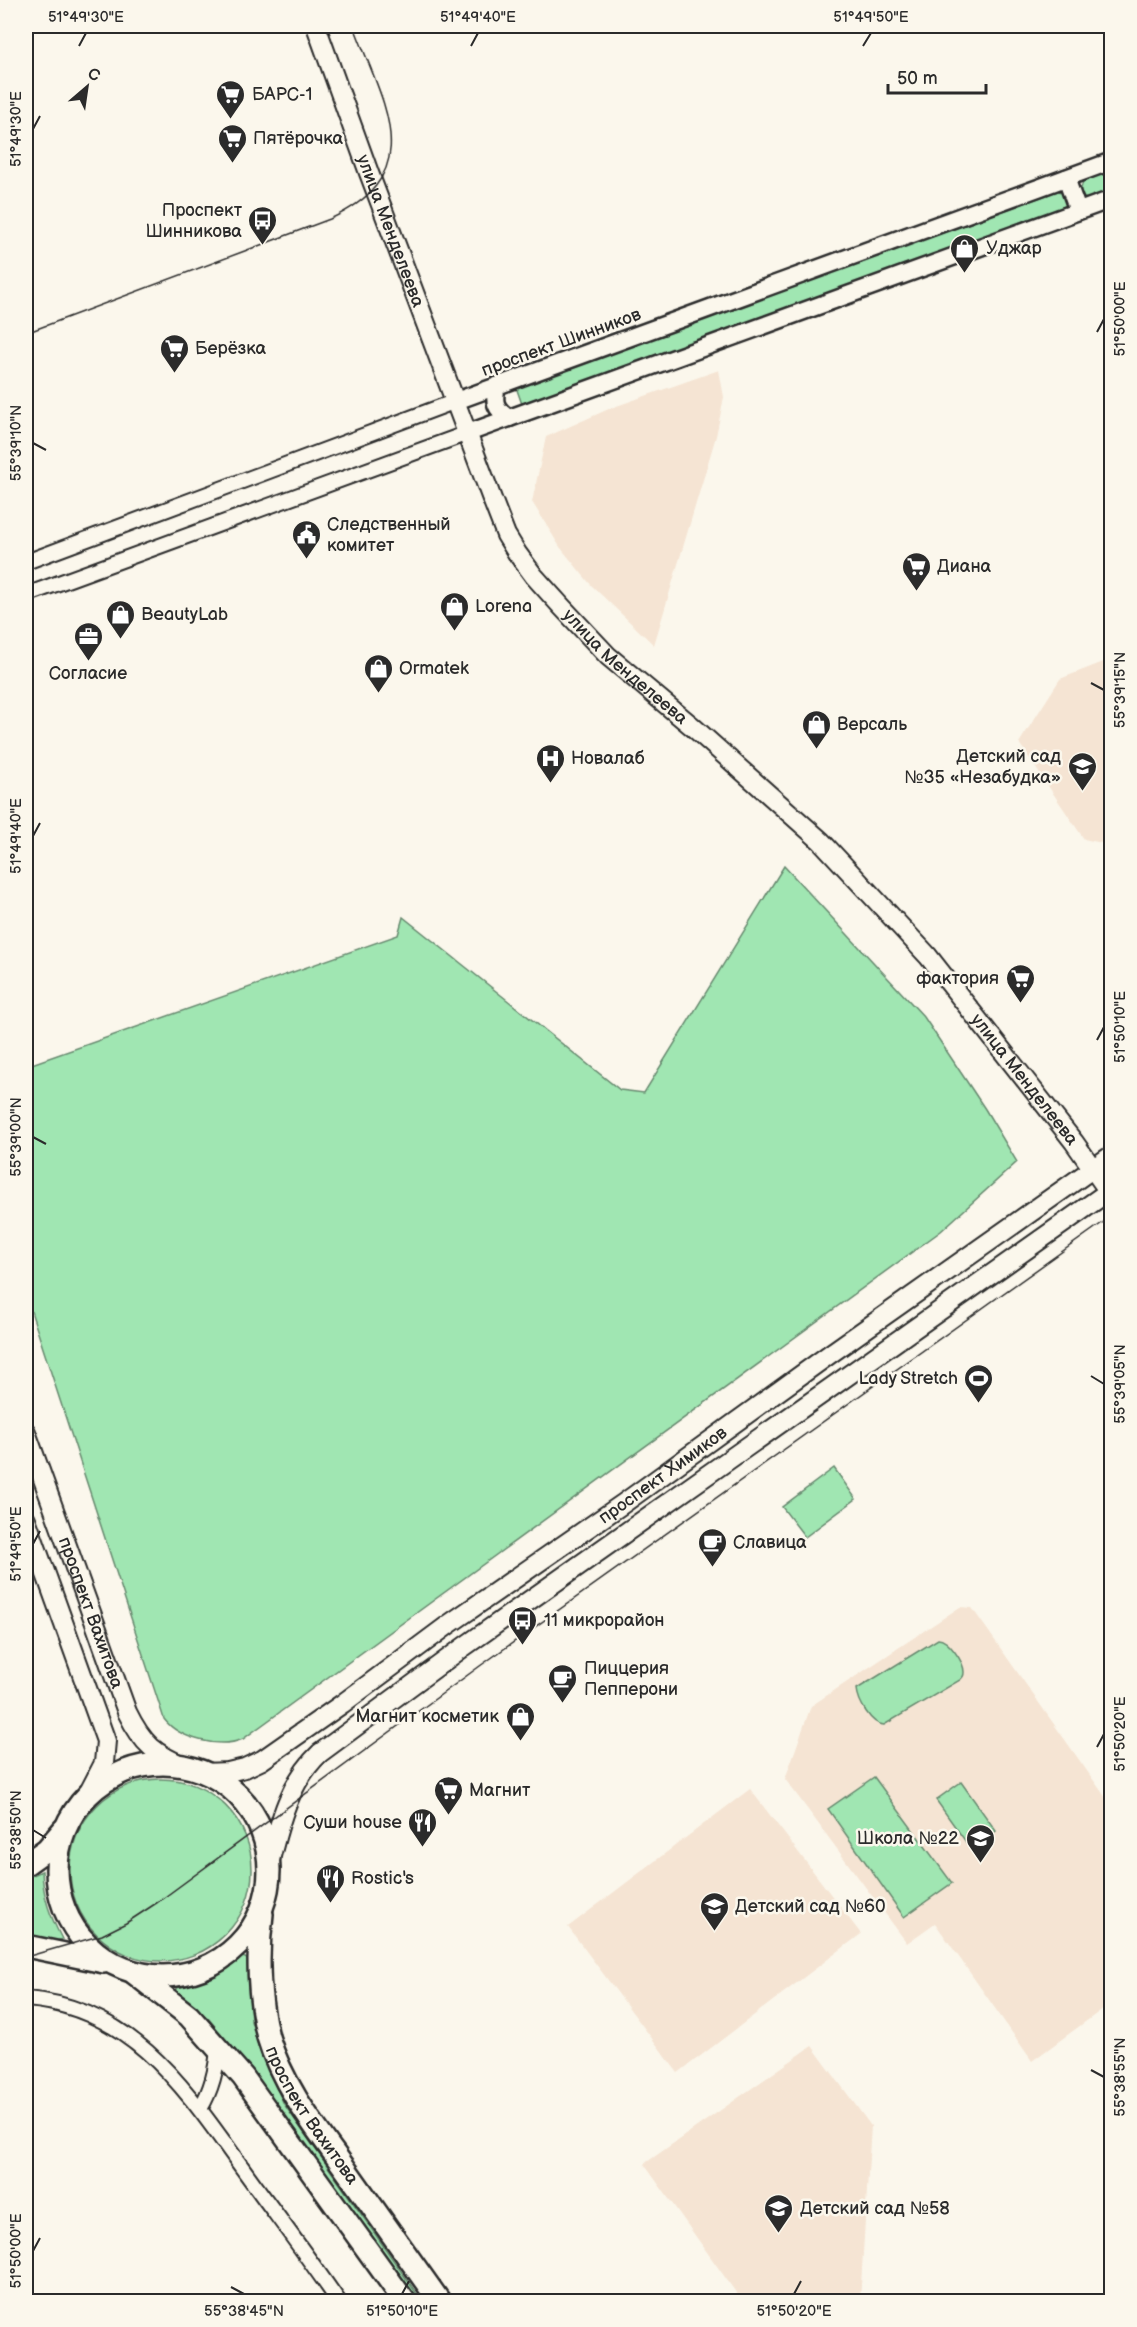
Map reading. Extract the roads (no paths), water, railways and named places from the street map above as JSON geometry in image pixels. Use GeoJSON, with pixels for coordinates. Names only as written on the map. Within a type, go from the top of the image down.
{"type":"FeatureCollection","features":[{"type":"Feature","properties":{"kind":"main road","name":"улица Менделеева"},"geometry":{"type":"LineString","coordinates":[[316,26],[506,535],[534,576],[608,656],[768,794],[855,875],[928,956],[981,1021],[1110,1192]]}},
{"type":"Feature","properties":{"kind":"main road","name":"проспект Химиков"},"geometry":{"type":"LineString","coordinates":[[196,1770],[228,1772],[245,1768],[262,1760],[1112,1155]]}},
{"type":"Feature","properties":{"kind":"main road","name":"проспект Химиков"},"geometry":{"type":"LineString","coordinates":[[269,1864],[281,1820],[294,1786],[309,1764],[320,1753],[465,1646],[1110,1192]]}},
{"type":"Feature","properties":{"kind":"main road"},"geometry":{"type":"LineString","coordinates":[[830,1354],[847,1375]]}},
{"type":"Feature","properties":{"kind":"main road","name":"проспект Вахитова"},"geometry":{"type":"LineString","coordinates":[[26,1432],[127,1712],[136,1730],[154,1751],[229,1788],[253,1814],[263,1833],[269,1864],[259,1935],[261,2001],[269,2038],[279,2065],[308,2117],[440,2301]]}},
{"type":"Feature","properties":{"kind":"main road","name":"проспект Вахитова"},"geometry":{"type":"LineString","coordinates":[[26,1519],[106,1741],[104,1763],[89,1792],[64,1828],[58,1857],[58,1878],[63,1904],[84,1942],[189,2016],[218,2046],[405,2301]]}},
{"type":"Feature","properties":{"kind":"main road","name":"проспект Вахитова"},"geometry":{"type":"LineString","coordinates":[[89,1792],[121,1773],[138,1767],[156,1765],[196,1770]]}},
{"type":"Feature","properties":{"kind":"main road"},"geometry":{"type":"LineString","coordinates":[[26,1864],[47,1848],[64,1828]]}},
{"type":"Feature","properties":{"kind":"main road","name":"проспект Вахитова"},"geometry":{"type":"LineString","coordinates":[[124,1969],[165,1976],[191,1973],[216,1963],[235,1948],[249,1930],[263,1903]]}},
{"type":"Feature","properties":{"kind":"main road"},"geometry":{"type":"LineString","coordinates":[[26,1946],[89,1957],[124,1969]]}},
{"type":"Feature","properties":{"kind":"street","name":"проспект Шинников"},"geometry":{"type":"LineString","coordinates":[[26,562],[456,401],[1112,161]]}},
{"type":"Feature","properties":{"kind":"street"},"geometry":{"type":"LineString","coordinates":[[1066,178],[1078,211]]}},
{"type":"Feature","properties":{"kind":"street"},"geometry":{"type":"LineString","coordinates":[[26,595],[1112,199]]}},
{"type":"Feature","properties":{"kind":"street"},"geometry":{"type":"LineString","coordinates":[[497,386],[494,399],[499,412],[509,418]]}},
{"type":"Feature","properties":{"kind":"street"},"geometry":{"type":"LineString","coordinates":[[26,1999],[69,2007],[99,2019],[127,2036],[165,2067],[200,2109],[339,2301]]}},
{"type":"Feature","properties":{"kind":"street"},"geometry":{"type":"LineString","coordinates":[[200,2109],[210,2092],[217,2067],[218,2046]]}},
{"type":"Feature","properties":{"kind":"tram line"},"geometry":{"type":"LineString","coordinates":[[26,333],[330,219],[361,201],[380,180],[389,158],[390,134],[385,108],[354,26]]}},
{"type":"Feature","properties":{"kind":"tram line"},"geometry":{"type":"LineString","coordinates":[[26,1957],[102,1935],[126,1923],[158,1902],[480,1666],[1112,1216]]}},
{"type":"Feature","properties":{"kind":"place","name":"БАРС-1"},"geometry":{"type":"Point","coordinates":[231,120]}},
{"type":"Feature","properties":{"kind":"place","name":"Пятёрочка"},"geometry":{"type":"Point","coordinates":[232,164]}},
{"type":"Feature","properties":{"kind":"place","name":"Проспект Шинникова"},"geometry":{"type":"Point","coordinates":[263,246]}},
{"type":"Feature","properties":{"kind":"place","name":"Уджар"},"geometry":{"type":"Point","coordinates":[965,274]}},
{"type":"Feature","properties":{"kind":"place","name":"Берёзка"},"geometry":{"type":"Point","coordinates":[174,374]}},
{"type":"Feature","properties":{"kind":"place","name":"Следственный комитет"},"geometry":{"type":"Point","coordinates":[306,560]}},
{"type":"Feature","properties":{"kind":"place","name":"Диана"},"geometry":{"type":"Point","coordinates":[916,592]}},
{"type":"Feature","properties":{"kind":"place","name":"Lorena"},"geometry":{"type":"Point","coordinates":[454,632]}},
{"type":"Feature","properties":{"kind":"place","name":"BeautyLab"},"geometry":{"type":"Point","coordinates":[120,640]}},
{"type":"Feature","properties":{"kind":"place","name":"Согласие"},"geometry":{"type":"Point","coordinates":[88,662]}},
{"type":"Feature","properties":{"kind":"place","name":"Ormatek"},"geometry":{"type":"Point","coordinates":[378,694]}},
{"type":"Feature","properties":{"kind":"place","name":"Версаль"},"geometry":{"type":"Point","coordinates":[816,750]}},
{"type":"Feature","properties":{"kind":"place","name":"Новалаб"},"geometry":{"type":"Point","coordinates":[550,784]}},
{"type":"Feature","properties":{"kind":"place","name":"Детский сад №35 «Незабудка»"},"geometry":{"type":"Point","coordinates":[1082,792]}},
{"type":"Feature","properties":{"kind":"place","name":"фактория"},"geometry":{"type":"Point","coordinates":[1020,1004]}},
{"type":"Feature","properties":{"kind":"place","name":"Lady Stretch"},"geometry":{"type":"Point","coordinates":[979,1404]}},
{"type":"Feature","properties":{"kind":"place","name":"Славица"},"geometry":{"type":"Point","coordinates":[712,1568]}},
{"type":"Feature","properties":{"kind":"place","name":"11 микрорайон"},"geometry":{"type":"Point","coordinates":[523,1646]}},
{"type":"Feature","properties":{"kind":"place","name":"Пиццерия Пепперони"},"geometry":{"type":"Point","coordinates":[563,1704]}},
{"type":"Feature","properties":{"kind":"place","name":"Магнит косметик"},"geometry":{"type":"Point","coordinates":[520,1742]}},
{"type":"Feature","properties":{"kind":"place","name":"Магнит"},"geometry":{"type":"Point","coordinates":[448,1816]}},
{"type":"Feature","properties":{"kind":"place","name":"Суши house"},"geometry":{"type":"Point","coordinates":[423,1848]}},
{"type":"Feature","properties":{"kind":"place","name":"Школа №22"},"geometry":{"type":"Point","coordinates":[980,1864]}},
{"type":"Feature","properties":{"kind":"place","name":"Rostic's"},"geometry":{"type":"Point","coordinates":[330,1904]}},
{"type":"Feature","properties":{"kind":"place","name":"Детский сад №60"},"geometry":{"type":"Point","coordinates":[714,1932]}},
{"type":"Feature","properties":{"kind":"place","name":"Детский сад №58"},"geometry":{"type":"Point","coordinates":[779,2234]}}]}
